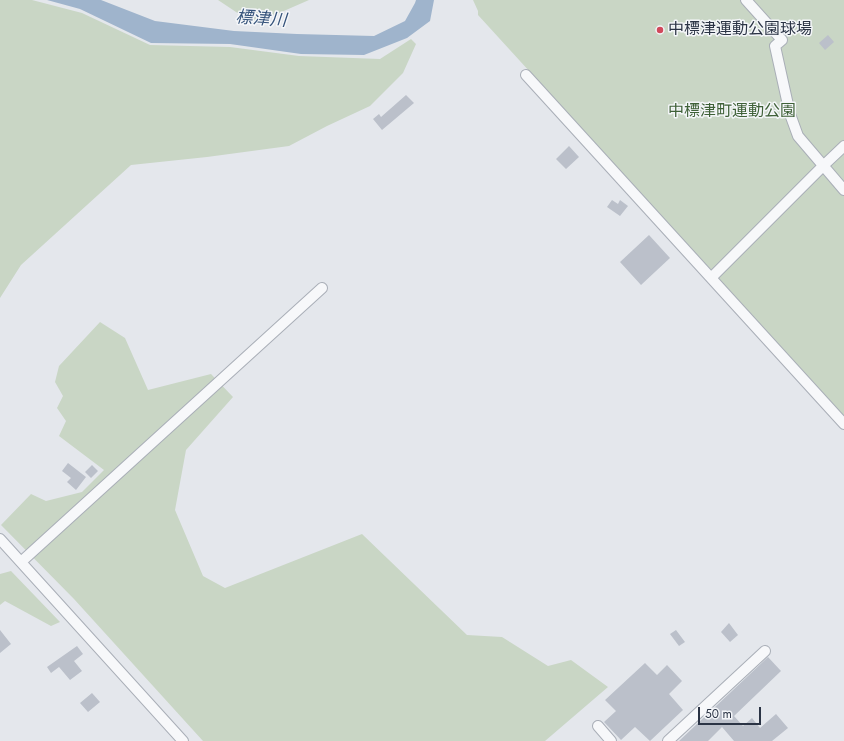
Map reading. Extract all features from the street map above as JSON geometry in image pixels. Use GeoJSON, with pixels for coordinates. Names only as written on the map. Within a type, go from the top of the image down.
{"type":"FeatureCollection","features":[{"type":"Feature","properties":{"kind":"street"},"geometry":{"type":"LineString","coordinates":[[746,0],[782,40],[775,46],[790,114],[798,136],[844,190]]}},
{"type":"Feature","properties":{"kind":"street"},"geometry":{"type":"LineString","coordinates":[[526,75],[844,424]]}},
{"type":"Feature","properties":{"kind":"street"},"geometry":{"type":"LineString","coordinates":[[711,278],[844,146]]}},
{"type":"Feature","properties":{"kind":"street"},"geometry":{"type":"LineString","coordinates":[[21,562],[322,288]]}},
{"type":"Feature","properties":{"kind":"street"},"geometry":{"type":"LineString","coordinates":[[0,539],[183,741]]}},
{"type":"Feature","properties":{"kind":"street"},"geometry":{"type":"LineString","coordinates":[[668,741],[765,650]]}},
{"type":"Feature","properties":{"kind":"street"},"geometry":{"type":"LineString","coordinates":[[598,726],[611,741]]}},
{"type":"Feature","properties":{"kind":"green space"},"geometry":{"type":"Polygon","coordinates":[[[0,0],[32,0],[82,13],[150,45],[230,47],[299,56],[380,59],[411,39],[416,44],[403,73],[370,106],[289,146],[131,165],[21,265],[0,298],[0,0]]]}},
{"type":"Feature","properties":{"kind":"green space"},"geometry":{"type":"Polygon","coordinates":[[[218,0],[309,0],[254,24],[218,0]]]}},
{"type":"Feature","properties":{"kind":"green space","name":"中標津町運動公園"},"geometry":{"type":"Polygon","coordinates":[[[473,0],[844,0],[844,416],[478,15],[478,11],[473,0]]]}},
{"type":"Feature","properties":{"kind":"green space"},"geometry":{"type":"Polygon","coordinates":[[[100,322],[125,338],[148,390],[211,374],[233,397],[186,450],[175,510],[203,576],[225,588],[362,534],[467,635],[502,637],[548,666],[571,660],[608,687],[545,741],[203,741],[74,599],[1,525],[31,494],[46,501],[82,492],[104,470],[59,436],[66,421],[57,408],[63,396],[55,382],[59,366],[100,322]]]}},
{"type":"Feature","properties":{"kind":"green space"},"geometry":{"type":"Polygon","coordinates":[[[11,571],[60,622],[51,626],[5,601],[0,605],[0,574],[11,571]]]}},
{"type":"Feature","properties":{"kind":"water"},"geometry":{"type":"Polygon","coordinates":[[[47,0],[101,0],[155,21],[234,31],[374,36],[405,21],[416,0],[434,0],[430,21],[407,38],[364,55],[301,54],[230,44],[151,43],[80,9],[47,0]]]}},
{"type":"Feature","properties":{"kind":"building"},"geometry":{"type":"Polygon","coordinates":[[[828,35],[834,42],[825,50],[819,43],[828,35]]]}},
{"type":"Feature","properties":{"kind":"building"},"geometry":{"type":"Polygon","coordinates":[[[406,95],[414,103],[382,130],[373,119],[379,114],[381,117],[406,95]]]}},
{"type":"Feature","properties":{"kind":"building"},"geometry":{"type":"Polygon","coordinates":[[[569,146],[579,157],[566,169],[556,159],[569,146]]]}},
{"type":"Feature","properties":{"kind":"building"},"geometry":{"type":"Polygon","coordinates":[[[612,200],[618,204],[620,200],[628,206],[620,216],[607,207],[612,200]]]}},
{"type":"Feature","properties":{"kind":"building"},"geometry":{"type":"Polygon","coordinates":[[[649,235],[670,258],[641,285],[620,262],[649,235]]]}},
{"type":"Feature","properties":{"kind":"building"},"geometry":{"type":"Polygon","coordinates":[[[68,463],[86,477],[76,490],[67,482],[71,478],[62,471],[68,463]]]}},
{"type":"Feature","properties":{"kind":"building"},"geometry":{"type":"Polygon","coordinates":[[[92,465],[98,471],[91,478],[85,472],[92,465]]]}},
{"type":"Feature","properties":{"kind":"building"},"geometry":{"type":"Polygon","coordinates":[[[729,623],[738,635],[730,642],[721,632],[729,623]]]}},
{"type":"Feature","properties":{"kind":"building"},"geometry":{"type":"Polygon","coordinates":[[[0,630],[11,644],[0,653],[0,630]]]}},
{"type":"Feature","properties":{"kind":"building"},"geometry":{"type":"Polygon","coordinates":[[[676,630],[685,642],[679,646],[670,634],[676,630]]]}},
{"type":"Feature","properties":{"kind":"building"},"geometry":{"type":"Polygon","coordinates":[[[77,646],[83,654],[74,661],[82,671],[70,680],[59,667],[51,673],[47,667],[77,646]]]}},
{"type":"Feature","properties":{"kind":"building"},"geometry":{"type":"Polygon","coordinates":[[[768,657],[781,671],[734,716],[743,726],[752,718],[760,728],[776,714],[788,728],[772,741],[734,741],[722,727],[708,741],[679,741],[768,657]]]}},
{"type":"Feature","properties":{"kind":"building"},"geometry":{"type":"Polygon","coordinates":[[[645,663],[657,675],[667,665],[682,681],[669,694],[683,710],[650,741],[635,727],[621,740],[604,722],[616,711],[605,700],[645,663]]]}},
{"type":"Feature","properties":{"kind":"building"},"geometry":{"type":"Polygon","coordinates":[[[92,693],[100,702],[88,712],[80,703],[92,693]]]}},
{"type":"Feature","properties":{"kind":"place","name":"中標津運動公園球場"},"geometry":{"type":"Point","coordinates":[660,30]}},
{"type":"Feature","properties":{"kind":"water label","name":"標津川"},"geometry":{"type":"Point","coordinates":[261,20]}}]}
